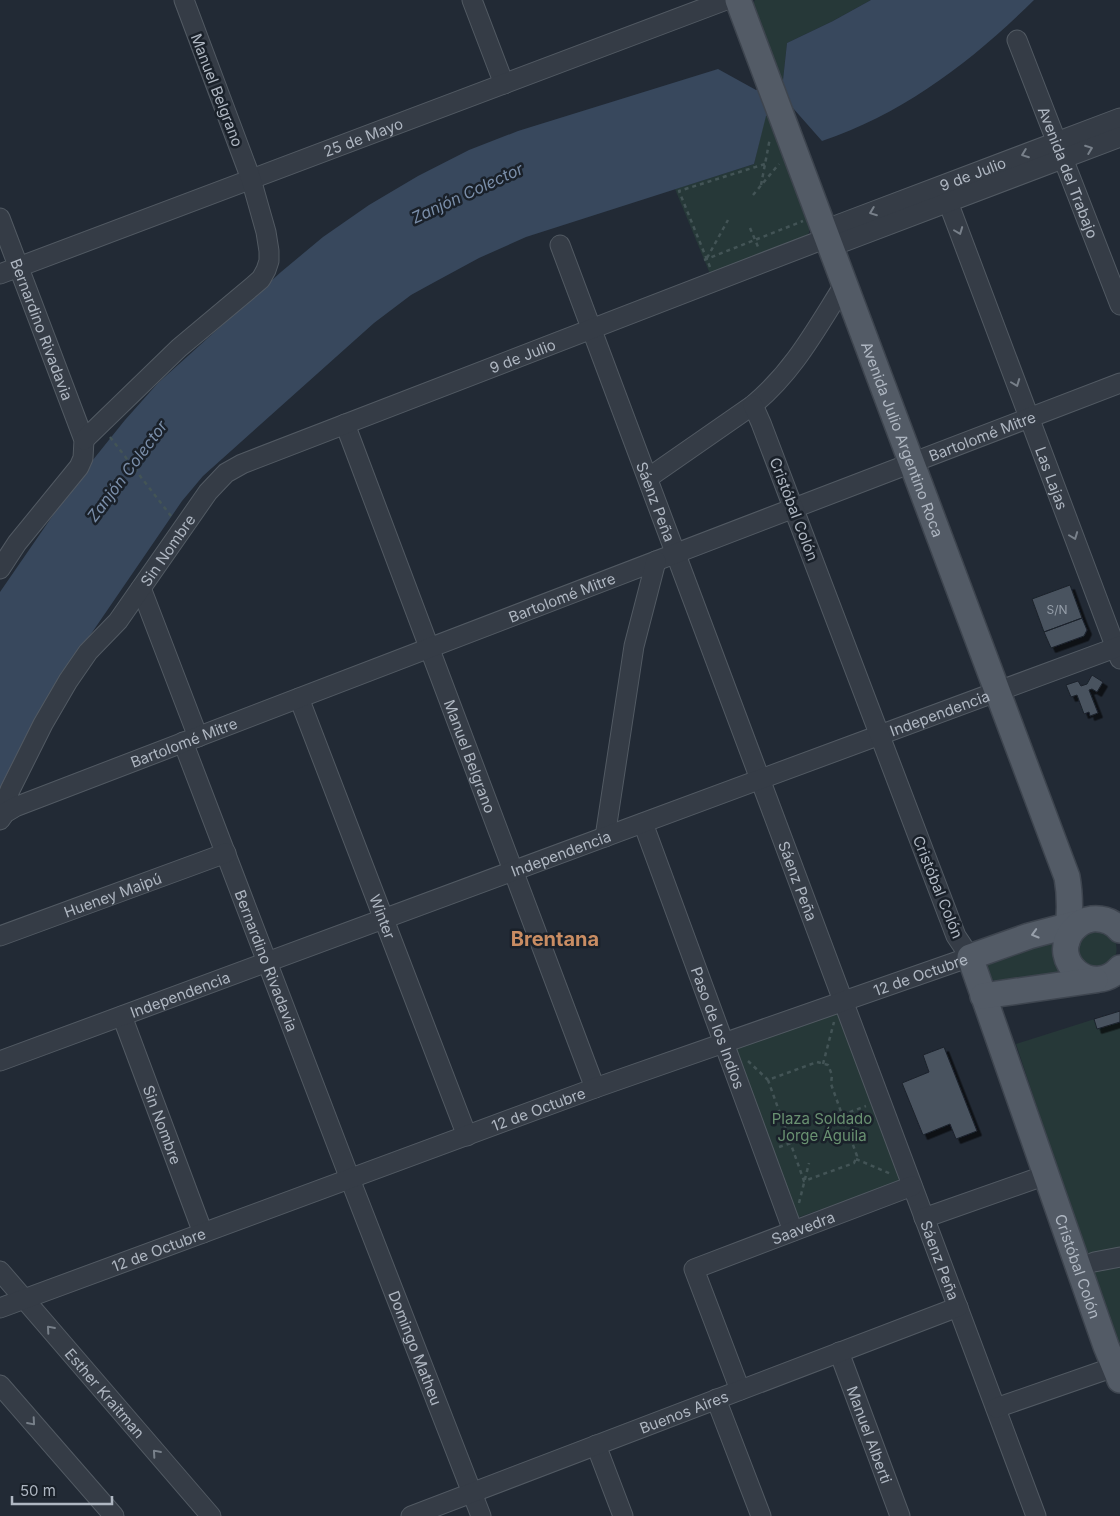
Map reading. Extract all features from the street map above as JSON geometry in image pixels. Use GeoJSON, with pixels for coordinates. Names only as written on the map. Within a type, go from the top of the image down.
{"type":"FeatureCollection","features":[{"type":"Feature","properties":{"kind":"main road","name":"Avenida Julio Argentino Roca"},"geometry":{"type":"LineString","coordinates":[[738,0],[822,234],[844,285],[912,463],[1067,877],[1084,902],[1094,922]]}},
{"type":"Feature","properties":{"kind":"main road","name":"12 de Octubre"},"geometry":{"type":"LineString","coordinates":[[970,957],[1029,936],[1094,922]]}},
{"type":"Feature","properties":{"kind":"main road"},"geometry":{"type":"LineString","coordinates":[[1094,922],[1066,947],[1068,959],[1073,969],[1083,977],[1095,980]]}},
{"type":"Feature","properties":{"kind":"main road","name":"Cristóbal Colón"},"geometry":{"type":"LineString","coordinates":[[970,957],[1046,1176],[1116,1364]]}},
{"type":"Feature","properties":{"kind":"main road"},"geometry":{"type":"LineString","coordinates":[[983,996],[1107,978],[1120,968]]}},
{"type":"Feature","properties":{"kind":"street","name":"Manuel Belgrano"},"geometry":{"type":"LineString","coordinates":[[84,440],[179,348],[261,279],[269,261],[266,232],[251,179],[184,0]]}},
{"type":"Feature","properties":{"kind":"street"},"geometry":{"type":"LineString","coordinates":[[472,0],[504,84]]}},
{"type":"Feature","properties":{"kind":"street","name":"25 de Mayo"},"geometry":{"type":"LineString","coordinates":[[0,274],[726,0]]}},
{"type":"Feature","properties":{"kind":"street","name":"Avenida del Trabajo"},"geometry":{"type":"LineString","coordinates":[[1017,40],[1120,305]]}},
{"type":"Feature","properties":{"kind":"street","name":"9 de Julio"},"geometry":{"type":"LineString","coordinates":[[220,479],[226,473],[242,464],[592,329],[822,234],[945,194],[1060,150],[1120,118]]}},
{"type":"Feature","properties":{"kind":"street","name":"9 de Julio"},"geometry":{"type":"LineString","coordinates":[[1060,150],[1120,138]]}},
{"type":"Feature","properties":{"kind":"street","name":"Las Lajas"},"geometry":{"type":"LineString","coordinates":[[945,194],[1119,651]]}},
{"type":"Feature","properties":{"kind":"street","name":"Bernardino Rivadavia"},"geometry":{"type":"LineString","coordinates":[[0,218],[84,440]]}},
{"type":"Feature","properties":{"kind":"street","name":"Sáenz Peña"},"geometry":{"type":"LineString","coordinates":[[560,245],[760,779],[839,1009],[912,1186],[1036,1516]]}},
{"type":"Feature","properties":{"kind":"street"},"geometry":{"type":"LineString","coordinates":[[648,478],[767,394],[792,367],[844,285]]}},
{"type":"Feature","properties":{"kind":"street","name":"Bartolomé Mitre"},"geometry":{"type":"LineString","coordinates":[[3,816],[15,807],[1120,383]]}},
{"type":"Feature","properties":{"kind":"street","name":"Cristóbal Colón"},"geometry":{"type":"LineString","coordinates":[[753,405],[794,508],[956,936],[970,957]]}},
{"type":"Feature","properties":{"kind":"street","name":"Manuel Belgrano"},"geometry":{"type":"LineString","coordinates":[[344,424],[595,1088]]}},
{"type":"Feature","properties":{"kind":"street"},"geometry":{"type":"LineString","coordinates":[[0,569],[8,546],[79,467],[83,458],[84,440]]}},
{"type":"Feature","properties":{"kind":"street","name":"Sin Nombre"},"geometry":{"type":"LineString","coordinates":[[3,816],[10,790],[55,703],[88,652],[118,621],[208,492],[220,479]]}},
{"type":"Feature","properties":{"kind":"street"},"geometry":{"type":"LineString","coordinates":[[605,837],[630,666],[638,627],[656,561]]}},
{"type":"Feature","properties":{"kind":"street","name":"Bernardino Rivadavia"},"geometry":{"type":"LineString","coordinates":[[141,588],[226,853],[350,1179]]}},
{"type":"Feature","properties":{"kind":"street","name":"Independencia"},"geometry":{"type":"LineString","coordinates":[[0,1061],[997,691],[1119,651]]}},
{"type":"Feature","properties":{"kind":"street","name":"Winter"},"geometry":{"type":"LineString","coordinates":[[299,698],[467,1136]]}},
{"type":"Feature","properties":{"kind":"street","name":"Paso de los Indios"},"geometry":{"type":"LineString","coordinates":[[643,823],[793,1231]]}},
{"type":"Feature","properties":{"kind":"street","name":"Hueney Maipú"},"geometry":{"type":"LineString","coordinates":[[0,936],[226,853]]}},
{"type":"Feature","properties":{"kind":"street","name":"12 de Octubre"},"geometry":{"type":"LineString","coordinates":[[0,1308],[595,1088],[724,1043],[839,1009],[970,957]]}},
{"type":"Feature","properties":{"kind":"street","name":"Sin Nombre"},"geometry":{"type":"LineString","coordinates":[[122,1016],[203,1233]]}},
{"type":"Feature","properties":{"kind":"street"},"geometry":{"type":"LineString","coordinates":[[924,1218],[1046,1176]]}},
{"type":"Feature","properties":{"kind":"street","name":"Domingo Matheu"},"geometry":{"type":"LineString","coordinates":[[350,1179],[481,1516]]}},
{"type":"Feature","properties":{"kind":"street","name":"Saavedra"},"geometry":{"type":"LineString","coordinates":[[740,1390],[694,1269],[912,1186]]}},
{"type":"Feature","properties":{"kind":"street"},"geometry":{"type":"LineString","coordinates":[[1094,1262],[1120,1257]]}},
{"type":"Feature","properties":{"kind":"street","name":"Esther Kraitman"},"geometry":{"type":"LineString","coordinates":[[0,1271],[211,1516]]}},
{"type":"Feature","properties":{"kind":"street","name":"Buenos Aires"},"geometry":{"type":"LineString","coordinates":[[411,1516],[958,1307]]}},
{"type":"Feature","properties":{"kind":"street","name":"Manuel Alberti"},"geometry":{"type":"LineString","coordinates":[[839,1352],[900,1516]]}},
{"type":"Feature","properties":{"kind":"street"},"geometry":{"type":"LineString","coordinates":[[996,1408],[1116,1364]]}},
{"type":"Feature","properties":{"kind":"street"},"geometry":{"type":"LineString","coordinates":[[0,1385],[114,1516]]}},
{"type":"Feature","properties":{"kind":"street"},"geometry":{"type":"LineString","coordinates":[[716,1399],[761,1516]]}},
{"type":"Feature","properties":{"kind":"street"},"geometry":{"type":"LineString","coordinates":[[596,1445],[623,1516]]}},
{"type":"Feature","properties":{"kind":"path"},"geometry":{"type":"LineString","coordinates":[[761,185],[770,136]]}},
{"type":"Feature","properties":{"kind":"path"},"geometry":{"type":"LineString","coordinates":[[753,195],[783,159]]}},
{"type":"Feature","properties":{"kind":"path"},"geometry":{"type":"LineString","coordinates":[[712,273],[705,260],[679,191],[765,164]]}},
{"type":"Feature","properties":{"kind":"path"},"geometry":{"type":"LineString","coordinates":[[705,260],[728,220]]}},
{"type":"Feature","properties":{"kind":"path"},"geometry":{"type":"LineString","coordinates":[[750,228],[761,254]]}},
{"type":"Feature","properties":{"kind":"path"},"geometry":{"type":"LineString","coordinates":[[705,260],[755,240],[822,234]]}},
{"type":"Feature","properties":{"kind":"path"},"geometry":{"type":"LineString","coordinates":[[110,437],[171,516]]}},
{"type":"Feature","properties":{"kind":"path"},"geometry":{"type":"LineString","coordinates":[[823,1064],[839,1009]]}},
{"type":"Feature","properties":{"kind":"path"},"geometry":{"type":"LineString","coordinates":[[744,1057],[768,1080],[804,1181]]}},
{"type":"Feature","properties":{"kind":"path"},"geometry":{"type":"LineString","coordinates":[[768,1080],[817,1062],[828,1065],[832,1075],[831,1084],[857,1156],[854,1163],[804,1181]]}},
{"type":"Feature","properties":{"kind":"path"},"geometry":{"type":"LineString","coordinates":[[842,1115],[870,1105]]}},
{"type":"Feature","properties":{"kind":"path"},"geometry":{"type":"LineString","coordinates":[[773,1149],[800,1140]]}},
{"type":"Feature","properties":{"kind":"path"},"geometry":{"type":"LineString","coordinates":[[856,1159],[895,1176]]}},
{"type":"Feature","properties":{"kind":"path"},"geometry":{"type":"LineString","coordinates":[[798,1206],[808,1163]]}},
{"type":"Feature","properties":{"kind":"green space"},"geometry":{"type":"Polygon","coordinates":[[[755,0],[871,0],[787,43],[783,80],[977,20],[780,81],[752,6],[755,0]]]}},
{"type":"Feature","properties":{"kind":"green space"},"geometry":{"type":"Polygon","coordinates":[[[769,115],[809,224],[809,233],[803,238],[710,274],[675,189],[754,164],[765,117],[471,234],[317,272],[769,115]]]}},
{"type":"Feature","properties":{"kind":"green space"},"geometry":{"type":"Polygon","coordinates":[[[1097,929],[1114,937],[1117,948],[1115,956],[1104,971],[1079,962],[1077,948],[1079,940],[1084,935],[1097,929]]]}},
{"type":"Feature","properties":{"kind":"green space"},"geometry":{"type":"Polygon","coordinates":[[[1063,932],[1069,976],[998,983],[988,975],[986,969],[987,957],[1063,932]]]}},
{"type":"Feature","properties":{"kind":"green space"},"geometry":{"type":"Polygon","coordinates":[[[1120,1011],[1120,1349],[1117,1348],[1016,1044],[1120,1011]]]}},
{"type":"Feature","properties":{"kind":"green space","name":"Plaza Soldado Jorge Águila"},"geometry":{"type":"Polygon","coordinates":[[[836,1013],[839,1014],[900,1177],[897,1182],[794,1219],[732,1049],[836,1013]]]}},
{"type":"Feature","properties":{"kind":"water","name":"Zanjón Colector"},"geometry":{"type":"Polygon","coordinates":[[[871,0],[1034,0],[962,64],[882,116],[822,141],[792,107],[766,116],[754,164],[526,237],[479,258],[411,295],[374,323],[203,476],[182,501],[65,672],[0,791],[0,592],[80,476],[125,420],[158,383],[281,272],[323,237],[369,205],[418,176],[469,150],[518,131],[718,69],[756,90],[783,80],[787,43],[871,0]]]}},
{"type":"Feature","properties":{"kind":"building"},"geometry":{"type":"Polygon","coordinates":[[[1070,585],[1082,618],[1044,632],[1032,599],[1070,585]]]}},
{"type":"Feature","properties":{"kind":"building"},"geometry":{"type":"Polygon","coordinates":[[[1082,618],[1087,630],[1084,636],[1051,648],[1044,632],[1082,618]]]}},
{"type":"Feature","properties":{"kind":"building"},"geometry":{"type":"Polygon","coordinates":[[[1092,675],[1103,682],[1097,692],[1092,689],[1089,690],[1098,713],[1090,716],[1089,712],[1084,714],[1077,695],[1071,697],[1066,685],[1078,681],[1081,686],[1087,684],[1092,675]]]}},
{"type":"Feature","properties":{"kind":"building"},"geometry":{"type":"Polygon","coordinates":[[[1120,1011],[1120,1022],[1097,1029],[1094,1019],[1120,1011]]]}},
{"type":"Feature","properties":{"kind":"building"},"geometry":{"type":"Polygon","coordinates":[[[944,1047],[977,1131],[956,1139],[950,1124],[923,1135],[902,1083],[929,1072],[923,1055],[944,1047]]]}},
{"type":"Feature","properties":{"kind":"district","name":"Brentana"},"geometry":{"type":"Point","coordinates":[555,939]}}]}
